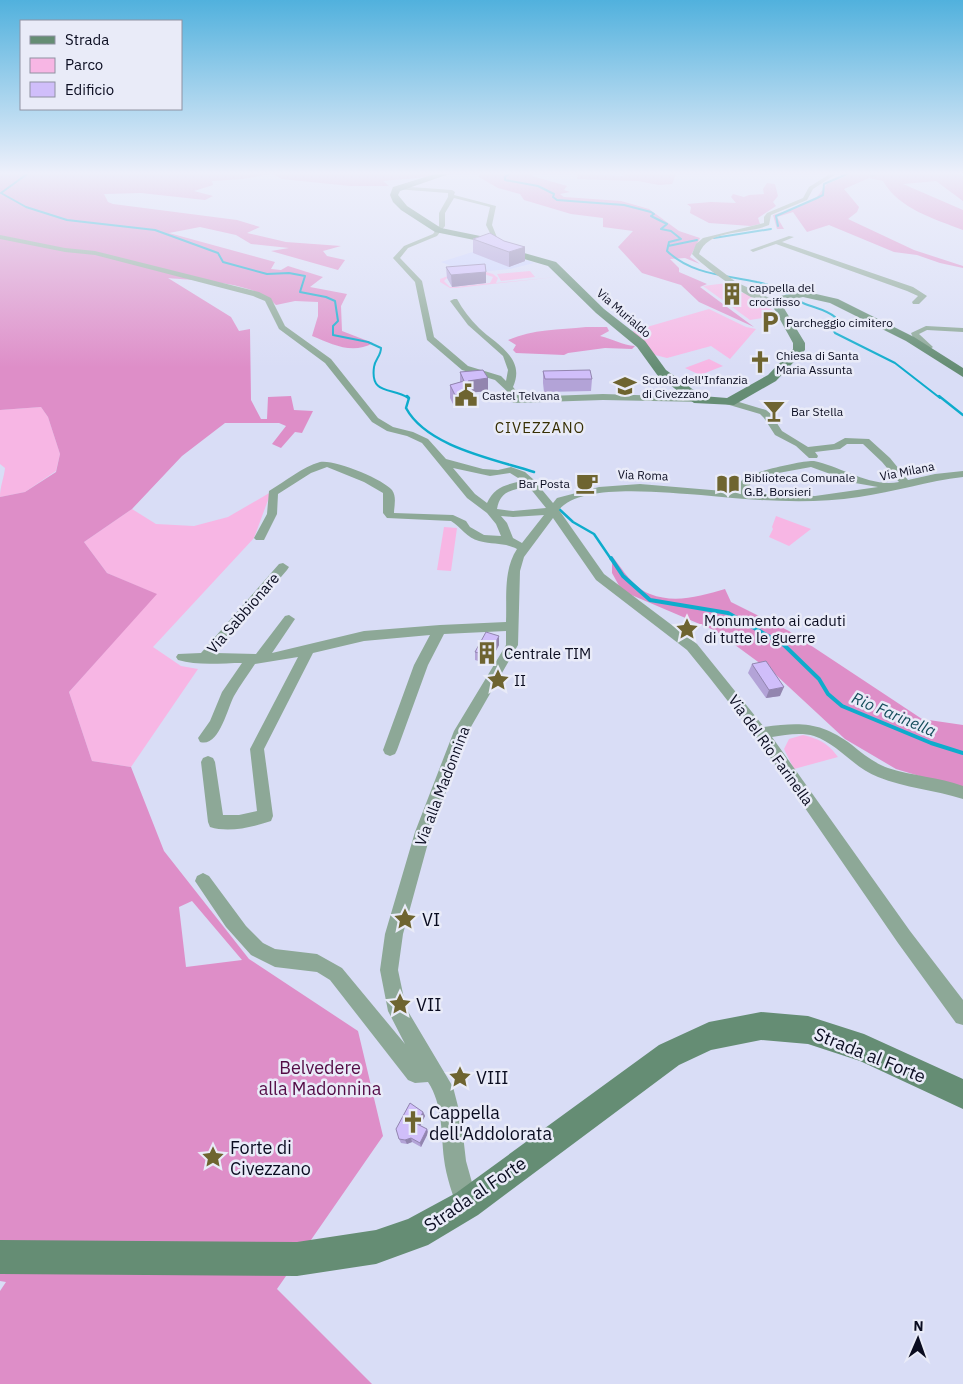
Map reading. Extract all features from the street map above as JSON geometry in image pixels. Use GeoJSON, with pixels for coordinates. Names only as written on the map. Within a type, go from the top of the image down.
{"type":"FeatureCollection","features":[{"type":"Feature","properties":{"kind":"street"},"geometry":{"type":"LineString","coordinates":[[8,239],[65,250],[95,253],[256,294],[268,300],[282,326],[328,361],[375,420],[390,429],[410,434],[425,441],[471,496],[491,511],[501,523],[508,540]]}},
{"type":"Feature","properties":{"kind":"street"},"geometry":{"type":"LineString","coordinates":[[426,239],[406,246],[396,258],[418,281],[430,338],[465,368],[498,378],[509,386],[517,396],[514,400],[603,397],[730,402],[763,412],[778,433],[814,456],[812,464]]}},
{"type":"Feature","properties":{"kind":"street","name":"Via Murialdo"},"geometry":{"type":"LineString","coordinates":[[480,239],[498,244],[507,251],[552,264],[600,311],[641,344],[662,373],[699,400]]}},
{"type":"Feature","properties":{"kind":"street"},"geometry":{"type":"LineString","coordinates":[[495,239],[498,244]]}},
{"type":"Feature","properties":{"kind":"street"},"geometry":{"type":"LineString","coordinates":[[705,239],[695,250],[695,254],[722,277],[763,301],[814,295],[834,301],[927,349],[963,373]]}},
{"type":"Feature","properties":{"kind":"street"},"geometry":{"type":"LineString","coordinates":[[753,250],[786,239]]}},
{"type":"Feature","properties":{"kind":"street"},"geometry":{"type":"LineString","coordinates":[[776,242],[910,289],[924,296],[916,302]]}},
{"type":"Feature","properties":{"kind":"street"},"geometry":{"type":"LineString","coordinates":[[730,402],[772,378],[792,360],[799,350],[799,343],[784,299]]}},
{"type":"Feature","properties":{"kind":"street"},"geometry":{"type":"LineString","coordinates":[[454,301],[460,313],[474,329],[506,354],[510,360],[513,370],[509,386]]}},
{"type":"Feature","properties":{"kind":"street"},"geometry":{"type":"LineString","coordinates":[[927,349],[929,347],[917,338],[915,333],[926,328],[963,330]]}},
{"type":"Feature","properties":{"kind":"street"},"geometry":{"type":"LineString","coordinates":[[807,450],[837,447],[845,441],[866,441],[886,460],[905,483]]}},
{"type":"Feature","properties":{"kind":"street"},"geometry":{"type":"LineString","coordinates":[[444,462],[495,473],[512,470],[534,484]]}},
{"type":"Feature","properties":{"kind":"street"},"geometry":{"type":"LineString","coordinates":[[260,538],[272,514],[273,494],[316,467],[328,464],[381,486],[388,492],[390,504],[388,513],[391,516],[453,518],[481,538],[508,540],[524,548]]}},
{"type":"Feature","properties":{"kind":"street"},"geometry":{"type":"LineString","coordinates":[[739,495],[747,481],[759,474],[812,464],[859,481],[881,482],[890,487]]}},
{"type":"Feature","properties":{"kind":"street","name":"Via Milana"},"geometry":{"type":"LineString","coordinates":[[739,495],[815,499],[860,494],[905,483],[962,475]]}},
{"type":"Feature","properties":{"kind":"street"},"geometry":{"type":"LineString","coordinates":[[491,511],[492,501],[504,487],[534,484]]}},
{"type":"Feature","properties":{"kind":"street","name":"Via del Rio Farinella"},"geometry":{"type":"LineString","coordinates":[[534,484],[570,534],[588,565],[600,577],[692,647],[735,700],[761,733],[904,937],[963,1016]]}},
{"type":"Feature","properties":{"kind":"street","name":"Via Roma"},"geometry":{"type":"LineString","coordinates":[[552,511],[561,500],[599,490],[640,486],[739,495]]}},
{"type":"Feature","properties":{"kind":"street"},"geometry":{"type":"LineString","coordinates":[[491,511],[513,514],[552,511]]}},
{"type":"Feature","properties":{"kind":"street","name":"Via alla Madonnina"},"geometry":{"type":"LineString","coordinates":[[467,1204],[455,1161],[451,1118],[443,1087],[397,1011],[389,970],[394,934],[423,832],[461,731],[512,645],[514,571],[518,557],[552,511]]}},
{"type":"Feature","properties":{"kind":"street","name":"Via Sabbionare"},"geometry":{"type":"LineString","coordinates":[[203,659],[283,567]]}},
{"type":"Feature","properties":{"kind":"street"},"geometry":{"type":"LineString","coordinates":[[205,738],[216,724],[227,696],[289,619]]}},
{"type":"Feature","properties":{"kind":"street","name":"Via Sabbionare"},"geometry":{"type":"LineString","coordinates":[[183,657],[256,659],[308,650],[364,636],[440,629],[512,626]]}},
{"type":"Feature","properties":{"kind":"street"},"geometry":{"type":"LineString","coordinates":[[390,750],[421,665],[440,629]]}},
{"type":"Feature","properties":{"kind":"street"},"geometry":{"type":"LineString","coordinates":[[208,762],[216,822],[239,822],[265,816],[257,750],[308,650]]}},
{"type":"Feature","properties":{"kind":"street"},"geometry":{"type":"LineString","coordinates":[[761,733],[806,730],[818,732],[865,764],[883,772],[906,779],[939,785],[963,793]]}},
{"type":"Feature","properties":{"kind":"street"},"geometry":{"type":"LineString","coordinates":[[203,881],[251,944],[267,955],[314,962],[326,966],[336,974],[415,1073],[433,1072]]}},
{"type":"Feature","properties":{"kind":"street","name":"Strada al Forte"},"geometry":{"type":"LineString","coordinates":[[0,1257],[297,1259],[376,1247],[416,1233],[467,1204],[669,1055],[710,1036],[762,1026],[808,1030],[864,1048],[963,1094]]}},
{"type":"Feature","properties":{"kind":"shaded area"},"geometry":{"type":"Polygon","coordinates":[[[479,250],[509,267],[527,260],[534,263],[510,269],[468,273],[441,262],[479,250]]]}},
{"type":"Feature","properties":{"kind":"green space","name":"Belvedere alla Madonnina"},"geometry":{"type":"Polygon","coordinates":[[[0,239],[189,239],[275,262],[271,269],[281,270],[288,266],[323,277],[310,287],[347,294],[341,306],[342,331],[373,343],[350,348],[335,345],[312,336],[318,316],[318,302],[295,301],[276,305],[254,291],[240,287],[168,278],[231,317],[239,331],[250,329],[251,400],[261,419],[267,419],[268,397],[291,396],[294,410],[313,411],[302,433],[295,432],[281,448],[272,444],[286,426],[279,423],[225,423],[182,456],[132,509],[84,542],[107,573],[157,594],[69,692],[92,761],[131,767],[164,851],[249,959],[358,1031],[383,1136],[277,1289],[372,1384],[0,1384],[0,1291],[6,1282],[0,1281],[0,497],[25,492],[56,472],[60,454],[48,417],[41,407],[0,410],[0,239]],[[192,901],[179,907],[186,967],[242,960],[192,901]]]}},
{"type":"Feature","properties":{"kind":"green space"},"geometry":{"type":"Polygon","coordinates":[[[242,239],[271,239],[286,242],[341,246],[323,251],[327,256],[345,260],[338,270],[271,251],[289,248],[251,244],[242,239]]]}},
{"type":"Feature","properties":{"kind":"green space"},"geometry":{"type":"Polygon","coordinates":[[[626,239],[700,239],[690,257],[700,264],[685,258],[670,259],[679,268],[679,272],[707,284],[700,287],[754,327],[699,302],[681,285],[642,273],[618,247],[626,239]]]}},
{"type":"Feature","properties":{"kind":"green space"},"geometry":{"type":"Polygon","coordinates":[[[862,239],[890,239],[914,250],[963,266],[963,268],[917,255],[894,252],[862,239]]]}},
{"type":"Feature","properties":{"kind":"green space"},"geometry":{"type":"Polygon","coordinates":[[[530,271],[535,277],[501,281],[497,274],[530,271]]]}},
{"type":"Feature","properties":{"kind":"green space"},"geometry":{"type":"Polygon","coordinates":[[[486,272],[498,278],[496,283],[557,277],[450,288],[440,282],[440,279],[448,276],[486,272]],[[484,274],[448,277],[444,281],[450,287],[455,287],[490,283],[493,277],[484,274]]]}},
{"type":"Feature","properties":{"kind":"green space"},"geometry":{"type":"Polygon","coordinates":[[[727,283],[742,293],[746,292],[780,315],[750,320],[703,286],[727,283]]]}},
{"type":"Feature","properties":{"kind":"green space"},"geometry":{"type":"Polygon","coordinates":[[[709,309],[746,327],[756,329],[730,359],[711,346],[667,358],[655,355],[635,336],[633,331],[709,309]]]}},
{"type":"Feature","properties":{"kind":"green space"},"geometry":{"type":"Polygon","coordinates":[[[607,327],[609,331],[600,336],[635,346],[632,349],[605,348],[564,355],[516,353],[513,350],[516,345],[508,340],[537,332],[607,327]]]}},
{"type":"Feature","properties":{"kind":"green space"},"geometry":{"type":"Polygon","coordinates":[[[709,359],[723,366],[700,375],[685,368],[709,359]]]}},
{"type":"Feature","properties":{"kind":"green space"},"geometry":{"type":"Polygon","coordinates":[[[41,407],[48,417],[60,454],[56,471],[25,492],[0,497],[5,468],[0,464],[0,410],[41,407]]]}},
{"type":"Feature","properties":{"kind":"green space"},"geometry":{"type":"Polygon","coordinates":[[[271,492],[254,538],[153,647],[181,666],[198,669],[131,767],[92,761],[69,692],[156,594],[107,573],[84,542],[132,509],[156,524],[194,526],[228,517],[271,492]]]}},
{"type":"Feature","properties":{"kind":"green space"},"geometry":{"type":"Polygon","coordinates":[[[776,516],[811,529],[789,546],[769,537],[776,516]]]}},
{"type":"Feature","properties":{"kind":"green space"},"geometry":{"type":"Polygon","coordinates":[[[444,527],[457,528],[451,571],[437,570],[444,527]]]}},
{"type":"Feature","properties":{"kind":"green space"},"geometry":{"type":"Polygon","coordinates":[[[612,556],[629,578],[639,587],[659,597],[688,598],[725,589],[731,602],[789,631],[922,719],[963,725],[963,789],[896,769],[845,739],[776,675],[716,631],[622,591],[612,573],[612,556]]]}},
{"type":"Feature","properties":{"kind":"green space"},"geometry":{"type":"Polygon","coordinates":[[[803,735],[823,742],[838,757],[794,769],[784,749],[789,739],[803,735]]]}},
{"type":"Feature","properties":{"kind":"building"},"geometry":{"type":"Polygon","coordinates":[[[473,239],[500,239],[525,247],[509,252],[473,239]]]}},
{"type":"Feature","properties":{"kind":"building"},"geometry":{"type":"Polygon","coordinates":[[[485,264],[486,272],[451,275],[446,267],[485,264]]]}},
{"type":"Feature","properties":{"kind":"building"},"geometry":{"type":"Polygon","coordinates":[[[483,370],[488,378],[468,381],[474,393],[455,395],[450,385],[464,381],[460,372],[483,370]]]}},
{"type":"Feature","properties":{"kind":"building"},"geometry":{"type":"Polygon","coordinates":[[[590,370],[592,379],[545,379],[543,371],[590,370]]]}},
{"type":"Feature","properties":{"kind":"building"},"geometry":{"type":"Polygon","coordinates":[[[486,632],[499,636],[489,655],[475,652],[486,632]]]}},
{"type":"Feature","properties":{"kind":"building"},"geometry":{"type":"Polygon","coordinates":[[[766,661],[784,687],[769,690],[752,664],[766,661]]]}},
{"type":"Feature","properties":{"kind":"building","name":"Cappella dell'Addolorata"},"geometry":{"type":"Polygon","coordinates":[[[410,1103],[423,1112],[417,1124],[427,1129],[420,1143],[411,1138],[399,1139],[396,1129],[410,1103]]]}},
{"type":"Feature","properties":{"kind":"waterway","name":"Rio Farinella"},"geometry":{"type":"LineString","coordinates":[[179,239],[218,253],[223,262],[267,274],[289,273],[305,276],[300,292],[326,297],[335,301],[338,321],[333,326],[333,335],[368,342],[381,348],[374,367],[376,383],[379,387],[408,398]]}},
{"type":"Feature","properties":{"kind":"waterway"},"geometry":{"type":"LineString","coordinates":[[668,246],[669,242],[680,239]]}},
{"type":"Feature","properties":{"kind":"waterway"},"geometry":{"type":"LineString","coordinates":[[668,246],[697,240]]}},
{"type":"Feature","properties":{"kind":"waterway"},"geometry":{"type":"LineString","coordinates":[[668,246],[667,251],[677,259],[698,270],[769,285],[803,303],[827,312],[835,317],[830,325],[835,333],[895,363],[940,398]]}},
{"type":"Feature","properties":{"kind":"waterway","name":"Rio Farinella"},"geometry":{"type":"LineString","coordinates":[[407,396],[409,398],[406,408],[429,433],[463,450],[534,472]]}},
{"type":"Feature","properties":{"kind":"waterway"},"geometry":{"type":"LineString","coordinates":[[939,396],[963,415]]}},
{"type":"Feature","properties":{"kind":"waterway","name":"Rio Farinella"},"geometry":{"type":"LineString","coordinates":[[559,509],[573,522],[594,534],[611,559]]}},
{"type":"Feature","properties":{"kind":"waterway","name":"Rio Farinella"},"geometry":{"type":"LineString","coordinates":[[611,558],[623,576],[650,600],[728,613],[784,645],[819,679],[828,694],[842,706],[931,743],[963,753]]}},
{"type":"Feature","properties":{"kind":"place","name":"cappella del crocifisso"},"geometry":{"type":"Point","coordinates":[732,294]}},
{"type":"Feature","properties":{"kind":"place","name":"Parcheggio cimitero"},"geometry":{"type":"Point","coordinates":[770,322]}},
{"type":"Feature","properties":{"kind":"place","name":"Chiesa di Santa Maria Assunta"},"geometry":{"type":"Point","coordinates":[760,362]}},
{"type":"Feature","properties":{"kind":"place","name":"Scuola dell'Infanzia di Civezzano"},"geometry":{"type":"Point","coordinates":[625,386]}},
{"type":"Feature","properties":{"kind":"place","name":"Castel Telvana"},"geometry":{"type":"Point","coordinates":[466,395]}},
{"type":"Feature","properties":{"kind":"place","name":"Bar Stella"},"geometry":{"type":"Point","coordinates":[774,411]}},
{"type":"Feature","properties":{"kind":"place","name":"Bar Posta"},"geometry":{"type":"Point","coordinates":[587,483]}},
{"type":"Feature","properties":{"kind":"place","name":"Biblioteca Comunale G.B. Borsieri"},"geometry":{"type":"Point","coordinates":[728,484]}},
{"type":"Feature","properties":{"kind":"place","name":"Monumento ai caduti di tutte le guerre"},"geometry":{"type":"Point","coordinates":[687,629]}},
{"type":"Feature","properties":{"kind":"place","name":"Centrale TIM"},"geometry":{"type":"Point","coordinates":[487,653]}},
{"type":"Feature","properties":{"kind":"place","name":"II"},"geometry":{"type":"Point","coordinates":[498,680]}},
{"type":"Feature","properties":{"kind":"place","name":"VI"},"geometry":{"type":"Point","coordinates":[405,919]}},
{"type":"Feature","properties":{"kind":"place","name":"VII"},"geometry":{"type":"Point","coordinates":[400,1004]}},
{"type":"Feature","properties":{"kind":"place","name":"VIII"},"geometry":{"type":"Point","coordinates":[460,1077]}},
{"type":"Feature","properties":{"kind":"place","name":"Cappella dell'Addolorata"},"geometry":{"type":"Point","coordinates":[413,1122]}},
{"type":"Feature","properties":{"kind":"place","name":"Forte di Civezzano"},"geometry":{"type":"Point","coordinates":[213,1157]}},
{"type":"Feature","properties":{"kind":"district","name":"CIVEZZANO"},"geometry":{"type":"Point","coordinates":[540,427]}}]}
